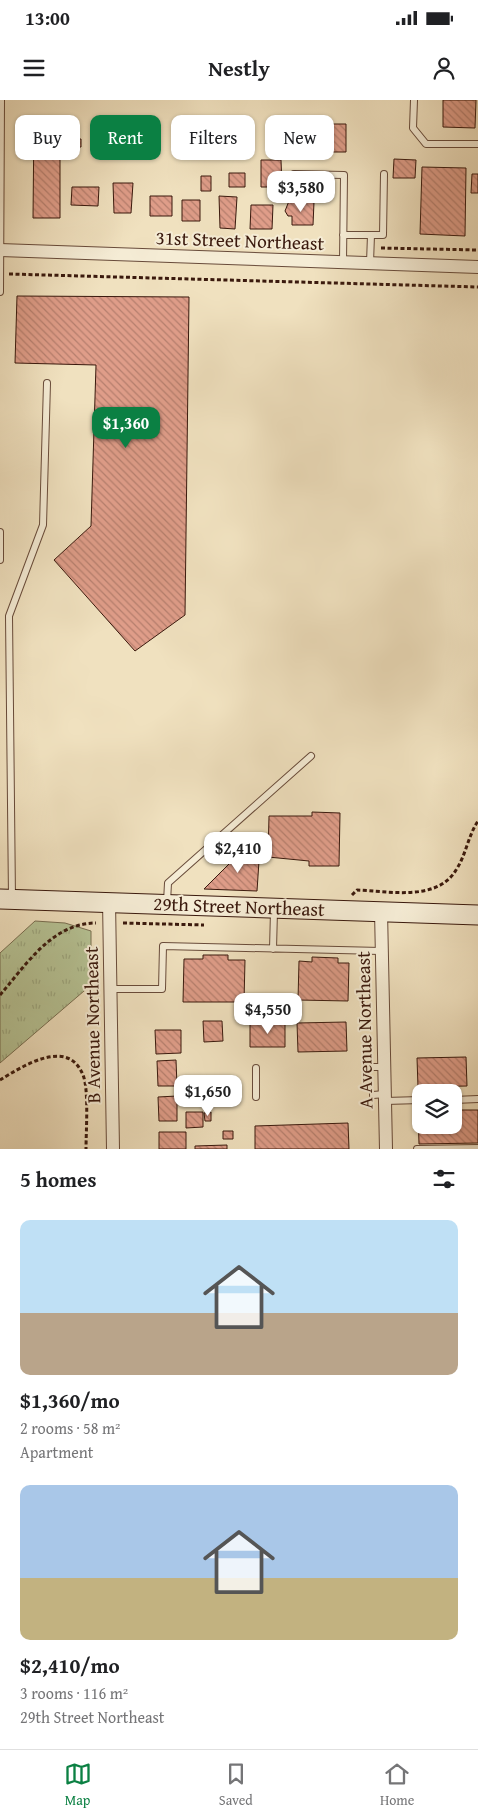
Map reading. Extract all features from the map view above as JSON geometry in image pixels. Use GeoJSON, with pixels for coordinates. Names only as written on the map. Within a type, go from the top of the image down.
{"type":"FeatureCollection","features":[{"type":"Feature","properties":{"kind":"main road","name":"29th Street Northeast"},"geometry":{"type":"LineString","coordinates":[[6,899],[478,915]]}},
{"type":"Feature","properties":{"kind":"street","name":"31st Street Northeast"},"geometry":{"type":"LineString","coordinates":[[0,250],[478,268]]}},
{"type":"Feature","properties":{"kind":"street","name":"B Avenue Northeast"},"geometry":{"type":"LineString","coordinates":[[109,901],[113,1149]]}},
{"type":"Feature","properties":{"kind":"street","name":"A Avenue Northeast"},"geometry":{"type":"LineString","coordinates":[[380,911],[382,951],[378,1067],[386,1149]]}},
{"type":"Feature","properties":{"kind":"lane"},"geometry":{"type":"LineString","coordinates":[[0,292],[1,100]]}},
{"type":"Feature","properties":{"kind":"lane"},"geometry":{"type":"LineString","coordinates":[[414,100],[413,128],[426,144],[478,144]]}},
{"type":"Feature","properties":{"kind":"lane"},"geometry":{"type":"LineString","coordinates":[[294,174],[344,175],[343,262]]}},
{"type":"Feature","properties":{"kind":"lane"},"geometry":{"type":"LineString","coordinates":[[343,235],[384,235],[384,174]]}},
{"type":"Feature","properties":{"kind":"lane"},"geometry":{"type":"LineString","coordinates":[[370,264],[371,235]]}},
{"type":"Feature","properties":{"kind":"lane"},"geometry":{"type":"LineString","coordinates":[[6,899],[9,616],[43,525],[47,383]]}},
{"type":"Feature","properties":{"kind":"lane"},"geometry":{"type":"LineString","coordinates":[[0,532],[0,560]]}},
{"type":"Feature","properties":{"kind":"lane"},"geometry":{"type":"LineString","coordinates":[[167,903],[168,883],[310,756]]}},
{"type":"Feature","properties":{"kind":"lane"},"geometry":{"type":"LineString","coordinates":[[273,949],[274,907]]}},
{"type":"Feature","properties":{"kind":"lane"},"geometry":{"type":"LineString","coordinates":[[110,989],[162,989],[163,946],[382,951]]}},
{"type":"Feature","properties":{"kind":"lane"},"geometry":{"type":"LineString","coordinates":[[256,1068],[256,1097]]}},
{"type":"Feature","properties":{"kind":"lane"},"geometry":{"type":"LineString","coordinates":[[381,1097],[412,1099]]}},
{"type":"Feature","properties":{"kind":"lane"},"geometry":{"type":"LineString","coordinates":[[462,1100],[478,1099]]}},
{"type":"Feature","properties":{"kind":"lane"},"geometry":{"type":"LineString","coordinates":[[417,1149],[478,1148]]}},
{"type":"Feature","properties":{"kind":"path"},"geometry":{"type":"LineString","coordinates":[[7,274],[478,286]]}},
{"type":"Feature","properties":{"kind":"path"},"geometry":{"type":"LineString","coordinates":[[352,898],[354,890],[420,892],[434,888],[449,880],[457,869],[471,833],[478,821]]}},
{"type":"Feature","properties":{"kind":"path"},"geometry":{"type":"LineString","coordinates":[[0,995],[40,948],[71,927],[92,923]]}},
{"type":"Feature","properties":{"kind":"path"},"geometry":{"type":"LineString","coordinates":[[0,1080],[37,1060],[51,1056],[70,1058],[84,1076],[86,1149]]}},
{"type":"Feature","properties":{"kind":"green space"},"geometry":{"type":"Polygon","coordinates":[[[35,921],[65,923],[91,931],[91,985],[0,1063],[0,953],[35,921]]]}},
{"type":"Feature","properties":{"kind":"building"},"geometry":{"type":"Polygon","coordinates":[[[443,100],[476,100],[475,128],[443,127],[443,100]]]}},
{"type":"Feature","properties":{"kind":"building"},"geometry":{"type":"Polygon","coordinates":[[[334,124],[346,124],[346,152],[334,152],[334,124]]]}},
{"type":"Feature","properties":{"kind":"building"},"geometry":{"type":"Polygon","coordinates":[[[394,159],[416,160],[415,178],[393,178],[394,159]]]}},
{"type":"Feature","properties":{"kind":"building"},"geometry":{"type":"Polygon","coordinates":[[[34,160],[60,160],[60,218],[33,218],[34,160]]]}},
{"type":"Feature","properties":{"kind":"building"},"geometry":{"type":"Polygon","coordinates":[[[261,160],[281,160],[282,187],[261,187],[261,160]]]}},
{"type":"Feature","properties":{"kind":"building"},"geometry":{"type":"Polygon","coordinates":[[[422,167],[466,168],[465,236],[420,234],[422,167]]]}},
{"type":"Feature","properties":{"kind":"building"},"geometry":{"type":"Polygon","coordinates":[[[229,173],[245,173],[245,187],[229,187],[229,173]]]}},
{"type":"Feature","properties":{"kind":"building"},"geometry":{"type":"Polygon","coordinates":[[[472,174],[478,174],[478,193],[471,193],[472,174]]]}},
{"type":"Feature","properties":{"kind":"building"},"geometry":{"type":"Polygon","coordinates":[[[201,176],[211,176],[211,191],[201,191],[201,176]]]}},
{"type":"Feature","properties":{"kind":"building"},"geometry":{"type":"Polygon","coordinates":[[[113,183],[133,183],[131,213],[114,213],[113,183]]]}},
{"type":"Feature","properties":{"kind":"building"},"geometry":{"type":"Polygon","coordinates":[[[72,187],[99,187],[98,206],[71,205],[72,187]]]}},
{"type":"Feature","properties":{"kind":"building"},"geometry":{"type":"Polygon","coordinates":[[[150,196],[172,196],[172,216],[150,216],[150,196]]]}},
{"type":"Feature","properties":{"kind":"building"},"geometry":{"type":"Polygon","coordinates":[[[219,196],[237,197],[235,229],[220,228],[219,196]]]}},
{"type":"Feature","properties":{"kind":"building"},"geometry":{"type":"Polygon","coordinates":[[[182,200],[200,200],[200,221],[182,221],[182,200]]]}},
{"type":"Feature","properties":{"kind":"building"},"geometry":{"type":"Polygon","coordinates":[[[289,201],[314,202],[313,225],[292,225],[292,216],[288,216],[285,211],[289,201]]]}},
{"type":"Feature","properties":{"kind":"building"},"geometry":{"type":"Polygon","coordinates":[[[251,205],[273,205],[272,229],[250,229],[251,205]]]}},
{"type":"Feature","properties":{"kind":"building"},"geometry":{"type":"Polygon","coordinates":[[[17,296],[189,297],[185,615],[135,651],[54,560],[91,526],[96,365],[15,363],[17,296]]]}},
{"type":"Feature","properties":{"kind":"building"},"geometry":{"type":"Polygon","coordinates":[[[312,812],[340,813],[339,866],[309,866],[309,861],[268,857],[269,816],[312,816],[312,812]]]}},
{"type":"Feature","properties":{"kind":"building"},"geometry":{"type":"Polygon","coordinates":[[[246,847],[259,861],[257,891],[204,889],[246,847]]]}},
{"type":"Feature","properties":{"kind":"building"},"geometry":{"type":"Polygon","coordinates":[[[203,955],[228,955],[228,960],[245,960],[244,1002],[183,1002],[184,959],[203,959],[203,955]]]}},
{"type":"Feature","properties":{"kind":"building"},"geometry":{"type":"Polygon","coordinates":[[[312,957],[338,958],[338,963],[349,963],[348,1001],[298,1000],[299,961],[312,962],[312,957]]]}},
{"type":"Feature","properties":{"kind":"building"},"geometry":{"type":"Polygon","coordinates":[[[203,1021],[222,1021],[223,1041],[204,1042],[203,1021]]]}},
{"type":"Feature","properties":{"kind":"building"},"geometry":{"type":"Polygon","coordinates":[[[346,1022],[347,1051],[298,1052],[297,1023],[346,1022]]]}},
{"type":"Feature","properties":{"kind":"building"},"geometry":{"type":"Polygon","coordinates":[[[250,1023],[285,1023],[285,1047],[250,1047],[250,1023]]]}},
{"type":"Feature","properties":{"kind":"building"},"geometry":{"type":"Polygon","coordinates":[[[155,1030],[181,1030],[181,1053],[156,1054],[155,1030]]]}},
{"type":"Feature","properties":{"kind":"building"},"geometry":{"type":"Polygon","coordinates":[[[466,1057],[467,1086],[462,1086],[462,1084],[418,1084],[417,1058],[466,1057]]]}},
{"type":"Feature","properties":{"kind":"building"},"geometry":{"type":"Polygon","coordinates":[[[176,1060],[177,1086],[158,1086],[157,1061],[176,1060]]]}},
{"type":"Feature","properties":{"kind":"building"},"geometry":{"type":"Polygon","coordinates":[[[185,1081],[203,1081],[203,1091],[185,1092],[185,1081]]]}},
{"type":"Feature","properties":{"kind":"building"},"geometry":{"type":"Polygon","coordinates":[[[177,1096],[177,1121],[159,1121],[158,1097],[177,1096]]]}},
{"type":"Feature","properties":{"kind":"building"},"geometry":{"type":"Polygon","coordinates":[[[462,1110],[478,1110],[478,1143],[419,1144],[419,1134],[462,1134],[462,1110]]]}},
{"type":"Feature","properties":{"kind":"building"},"geometry":{"type":"Polygon","coordinates":[[[186,1112],[203,1112],[203,1127],[186,1128],[186,1112]]]}},
{"type":"Feature","properties":{"kind":"building"},"geometry":{"type":"Polygon","coordinates":[[[211,1112],[211,1121],[205,1121],[204,1113],[211,1112]]]}},
{"type":"Feature","properties":{"kind":"building"},"geometry":{"type":"Polygon","coordinates":[[[348,1123],[349,1149],[255,1149],[255,1126],[348,1123]]]}},
{"type":"Feature","properties":{"kind":"building"},"geometry":{"type":"Polygon","coordinates":[[[223,1131],[233,1131],[233,1139],[223,1139],[223,1131]]]}},
{"type":"Feature","properties":{"kind":"building"},"geometry":{"type":"Polygon","coordinates":[[[159,1132],[186,1132],[186,1149],[159,1149],[159,1132]]]}},
{"type":"Feature","properties":{"kind":"building"},"geometry":{"type":"Polygon","coordinates":[[[227,1145],[227,1149],[195,1149],[195,1146],[227,1145]]]}}]}
